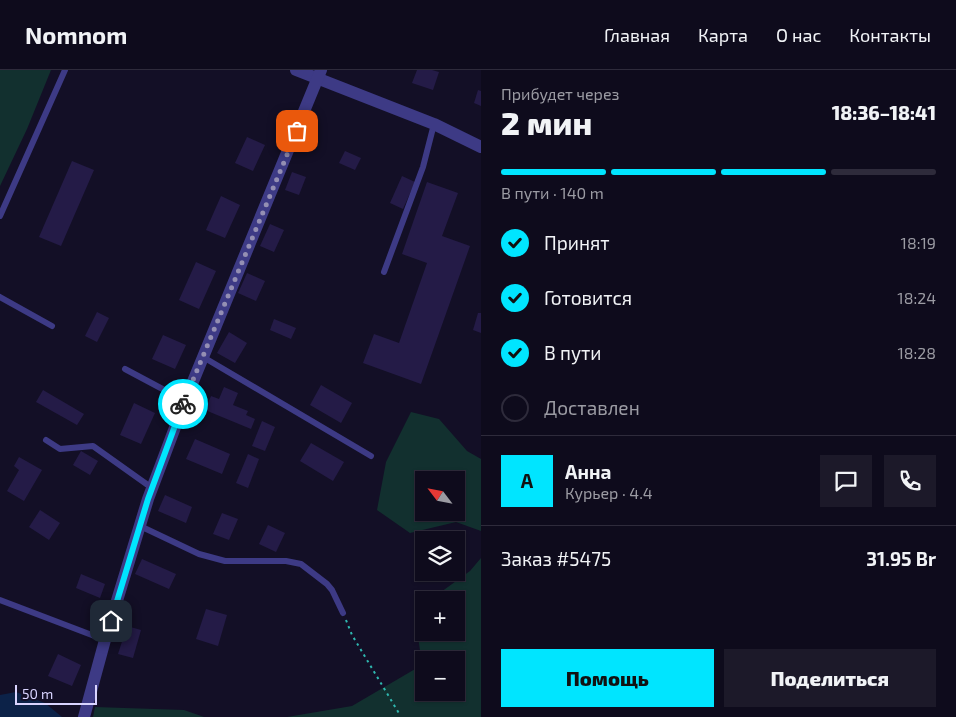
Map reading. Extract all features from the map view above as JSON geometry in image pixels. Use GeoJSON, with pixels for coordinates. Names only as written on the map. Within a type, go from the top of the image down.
{"type":"FeatureCollection","features":[{"type":"Feature","properties":{"kind":"street"},"geometry":{"type":"LineString","coordinates":[[84,717],[105,640],[152,488],[310,72],[434,124],[481,147]]}},
{"type":"Feature","properties":{"kind":"lane"},"geometry":{"type":"LineString","coordinates":[[0,216],[65,70]]}},
{"type":"Feature","properties":{"kind":"lane"},"geometry":{"type":"LineString","coordinates":[[384,272],[423,167],[434,124]]}},
{"type":"Feature","properties":{"kind":"lane"},"geometry":{"type":"LineString","coordinates":[[0,297],[52,326]]}},
{"type":"Feature","properties":{"kind":"lane"},"geometry":{"type":"LineString","coordinates":[[203,357],[371,456]]}},
{"type":"Feature","properties":{"kind":"lane"},"geometry":{"type":"LineString","coordinates":[[125,369],[184,401]]}},
{"type":"Feature","properties":{"kind":"lane"},"geometry":{"type":"LineString","coordinates":[[46,440],[60,449],[93,446],[152,488]]}},
{"type":"Feature","properties":{"kind":"lane"},"geometry":{"type":"LineString","coordinates":[[140,526],[199,554],[225,561],[286,561],[301,564],[327,584],[343,613]]}},
{"type":"Feature","properties":{"kind":"lane"},"geometry":{"type":"LineString","coordinates":[[0,600],[105,640]]}},
{"type":"Feature","properties":{"kind":"path"},"geometry":{"type":"LineString","coordinates":[[343,613],[352,635],[400,715]]}},
{"type":"Feature","properties":{"kind":"green space"},"geometry":{"type":"Polygon","coordinates":[[[0,70],[51,70],[27,129],[0,186],[0,70]]]}},
{"type":"Feature","properties":{"kind":"green space"},"geometry":{"type":"Polygon","coordinates":[[[411,412],[439,419],[467,451],[481,459],[481,531],[456,522],[410,533],[377,510],[386,462],[411,412]]]}},
{"type":"Feature","properties":{"kind":"green space"},"geometry":{"type":"Polygon","coordinates":[[[481,558],[481,717],[287,717],[352,706],[415,669],[415,701],[465,701],[465,651],[420,651],[419,641],[465,641],[465,591],[442,591],[456,581],[465,581],[465,575],[481,558]]]}},
{"type":"Feature","properties":{"kind":"green space"},"geometry":{"type":"Polygon","coordinates":[[[95,707],[184,710],[204,717],[93,717],[95,707]]]}},
{"type":"Feature","properties":{"kind":"water"},"geometry":{"type":"Polygon","coordinates":[[[16,692],[45,703],[62,717],[0,717],[0,695],[16,692]]]}},
{"type":"Feature","properties":{"kind":"building"},"geometry":{"type":"Polygon","coordinates":[[[417,70],[439,72],[433,90],[412,83],[417,70]]]}},
{"type":"Feature","properties":{"kind":"building"},"geometry":{"type":"Polygon","coordinates":[[[478,90],[481,91],[481,106],[474,103],[478,90]]]}},
{"type":"Feature","properties":{"kind":"building"},"geometry":{"type":"Polygon","coordinates":[[[247,137],[265,145],[253,171],[235,163],[247,137]]]}},
{"type":"Feature","properties":{"kind":"building"},"geometry":{"type":"Polygon","coordinates":[[[345,151],[361,158],[355,170],[339,163],[345,151]]]}},
{"type":"Feature","properties":{"kind":"building"},"geometry":{"type":"Polygon","coordinates":[[[72,161],[94,170],[61,246],[39,237],[72,161]]]}},
{"type":"Feature","properties":{"kind":"building"},"geometry":{"type":"Polygon","coordinates":[[[292,172],[306,177],[299,195],[285,190],[292,172]]]}},
{"type":"Feature","properties":{"kind":"building"},"geometry":{"type":"Polygon","coordinates":[[[402,176],[415,182],[403,209],[390,203],[402,176]]]}},
{"type":"Feature","properties":{"kind":"building"},"geometry":{"type":"Polygon","coordinates":[[[427,182],[458,193],[442,236],[470,246],[421,384],[363,363],[374,334],[399,343],[427,263],[402,254],[427,182]]]}},
{"type":"Feature","properties":{"kind":"building"},"geometry":{"type":"Polygon","coordinates":[[[221,196],[240,205],[225,238],[206,230],[221,196]]]}},
{"type":"Feature","properties":{"kind":"building"},"geometry":{"type":"Polygon","coordinates":[[[270,224],[284,230],[274,252],[260,246],[270,224]]]}},
{"type":"Feature","properties":{"kind":"building"},"geometry":{"type":"Polygon","coordinates":[[[196,262],[216,271],[199,309],[179,300],[196,262]]]}},
{"type":"Feature","properties":{"kind":"building"},"geometry":{"type":"Polygon","coordinates":[[[247,273],[265,281],[256,301],[238,293],[247,273]]]}},
{"type":"Feature","properties":{"kind":"building"},"geometry":{"type":"Polygon","coordinates":[[[97,312],[109,318],[97,342],[85,336],[97,312]]]}},
{"type":"Feature","properties":{"kind":"building"},"geometry":{"type":"Polygon","coordinates":[[[478,313],[481,313],[481,333],[473,330],[478,313]]]}},
{"type":"Feature","properties":{"kind":"building"},"geometry":{"type":"Polygon","coordinates":[[[274,319],[296,328],[291,339],[270,330],[274,319]]]}},
{"type":"Feature","properties":{"kind":"building"},"geometry":{"type":"Polygon","coordinates":[[[229,332],[247,343],[235,363],[217,353],[229,332]]]}},
{"type":"Feature","properties":{"kind":"building"},"geometry":{"type":"Polygon","coordinates":[[[163,335],[186,345],[175,369],[152,359],[163,335]]]}},
{"type":"Feature","properties":{"kind":"building"},"geometry":{"type":"Polygon","coordinates":[[[321,385],[352,403],[341,423],[310,405],[321,385]]]}},
{"type":"Feature","properties":{"kind":"building"},"geometry":{"type":"Polygon","coordinates":[[[224,387],[238,393],[233,405],[248,411],[246,415],[255,419],[251,429],[205,410],[211,396],[219,399],[224,387]]]}},
{"type":"Feature","properties":{"kind":"building"},"geometry":{"type":"Polygon","coordinates":[[[43,390],[84,414],[77,425],[36,402],[43,390]]]}},
{"type":"Feature","properties":{"kind":"building"},"geometry":{"type":"Polygon","coordinates":[[[134,403],[155,413],[141,444],[120,435],[134,403]]]}},
{"type":"Feature","properties":{"kind":"building"},"geometry":{"type":"Polygon","coordinates":[[[262,421],[275,427],[265,451],[252,446],[262,421]]]}},
{"type":"Feature","properties":{"kind":"building"},"geometry":{"type":"Polygon","coordinates":[[[195,439],[230,454],[222,474],[186,459],[195,439]]]}},
{"type":"Feature","properties":{"kind":"building"},"geometry":{"type":"Polygon","coordinates":[[[311,443],[344,462],[333,481],[300,461],[311,443]]]}},
{"type":"Feature","properties":{"kind":"building"},"geometry":{"type":"Polygon","coordinates":[[[81,451],[98,461],[90,475],[73,465],[81,451]]]}},
{"type":"Feature","properties":{"kind":"building"},"geometry":{"type":"Polygon","coordinates":[[[248,454],[259,459],[248,488],[236,483],[248,454]]]}},
{"type":"Feature","properties":{"kind":"building"},"geometry":{"type":"Polygon","coordinates":[[[19,457],[42,470],[24,501],[7,491],[19,470],[14,466],[19,457]]]}},
{"type":"Feature","properties":{"kind":"building"},"geometry":{"type":"Polygon","coordinates":[[[165,495],[192,507],[186,523],[158,511],[165,495]]]}},
{"type":"Feature","properties":{"kind":"building"},"geometry":{"type":"Polygon","coordinates":[[[40,510],[60,523],[49,540],[29,527],[40,510]]]}},
{"type":"Feature","properties":{"kind":"building"},"geometry":{"type":"Polygon","coordinates":[[[222,513],[238,519],[229,540],[213,534],[222,513]]]}},
{"type":"Feature","properties":{"kind":"building"},"geometry":{"type":"Polygon","coordinates":[[[268,525],[285,533],[276,552],[259,544],[268,525]]]}},
{"type":"Feature","properties":{"kind":"building"},"geometry":{"type":"Polygon","coordinates":[[[142,559],[176,574],[169,589],[135,574],[142,559]]]}},
{"type":"Feature","properties":{"kind":"building"},"geometry":{"type":"Polygon","coordinates":[[[81,574],[105,584],[100,598],[76,588],[81,574]]]}},
{"type":"Feature","properties":{"kind":"building"},"geometry":{"type":"Polygon","coordinates":[[[206,609],[227,615],[218,646],[196,639],[206,609]]]}},
{"type":"Feature","properties":{"kind":"building"},"geometry":{"type":"Polygon","coordinates":[[[127,626],[141,630],[133,658],[118,654],[127,626]]]}},
{"type":"Feature","properties":{"kind":"building"},"geometry":{"type":"Polygon","coordinates":[[[58,654],[81,665],[72,686],[48,676],[58,654]]]}},
{"type":"Feature","properties":{"kind":"way so far"},"geometry":{"type":"LineString","coordinates":[[183,404],[297,131]]}},
{"type":"Feature","properties":{"kind":"route"},"geometry":{"type":"LineString","coordinates":[[111,621],[148,499],[183,404]]}}]}
